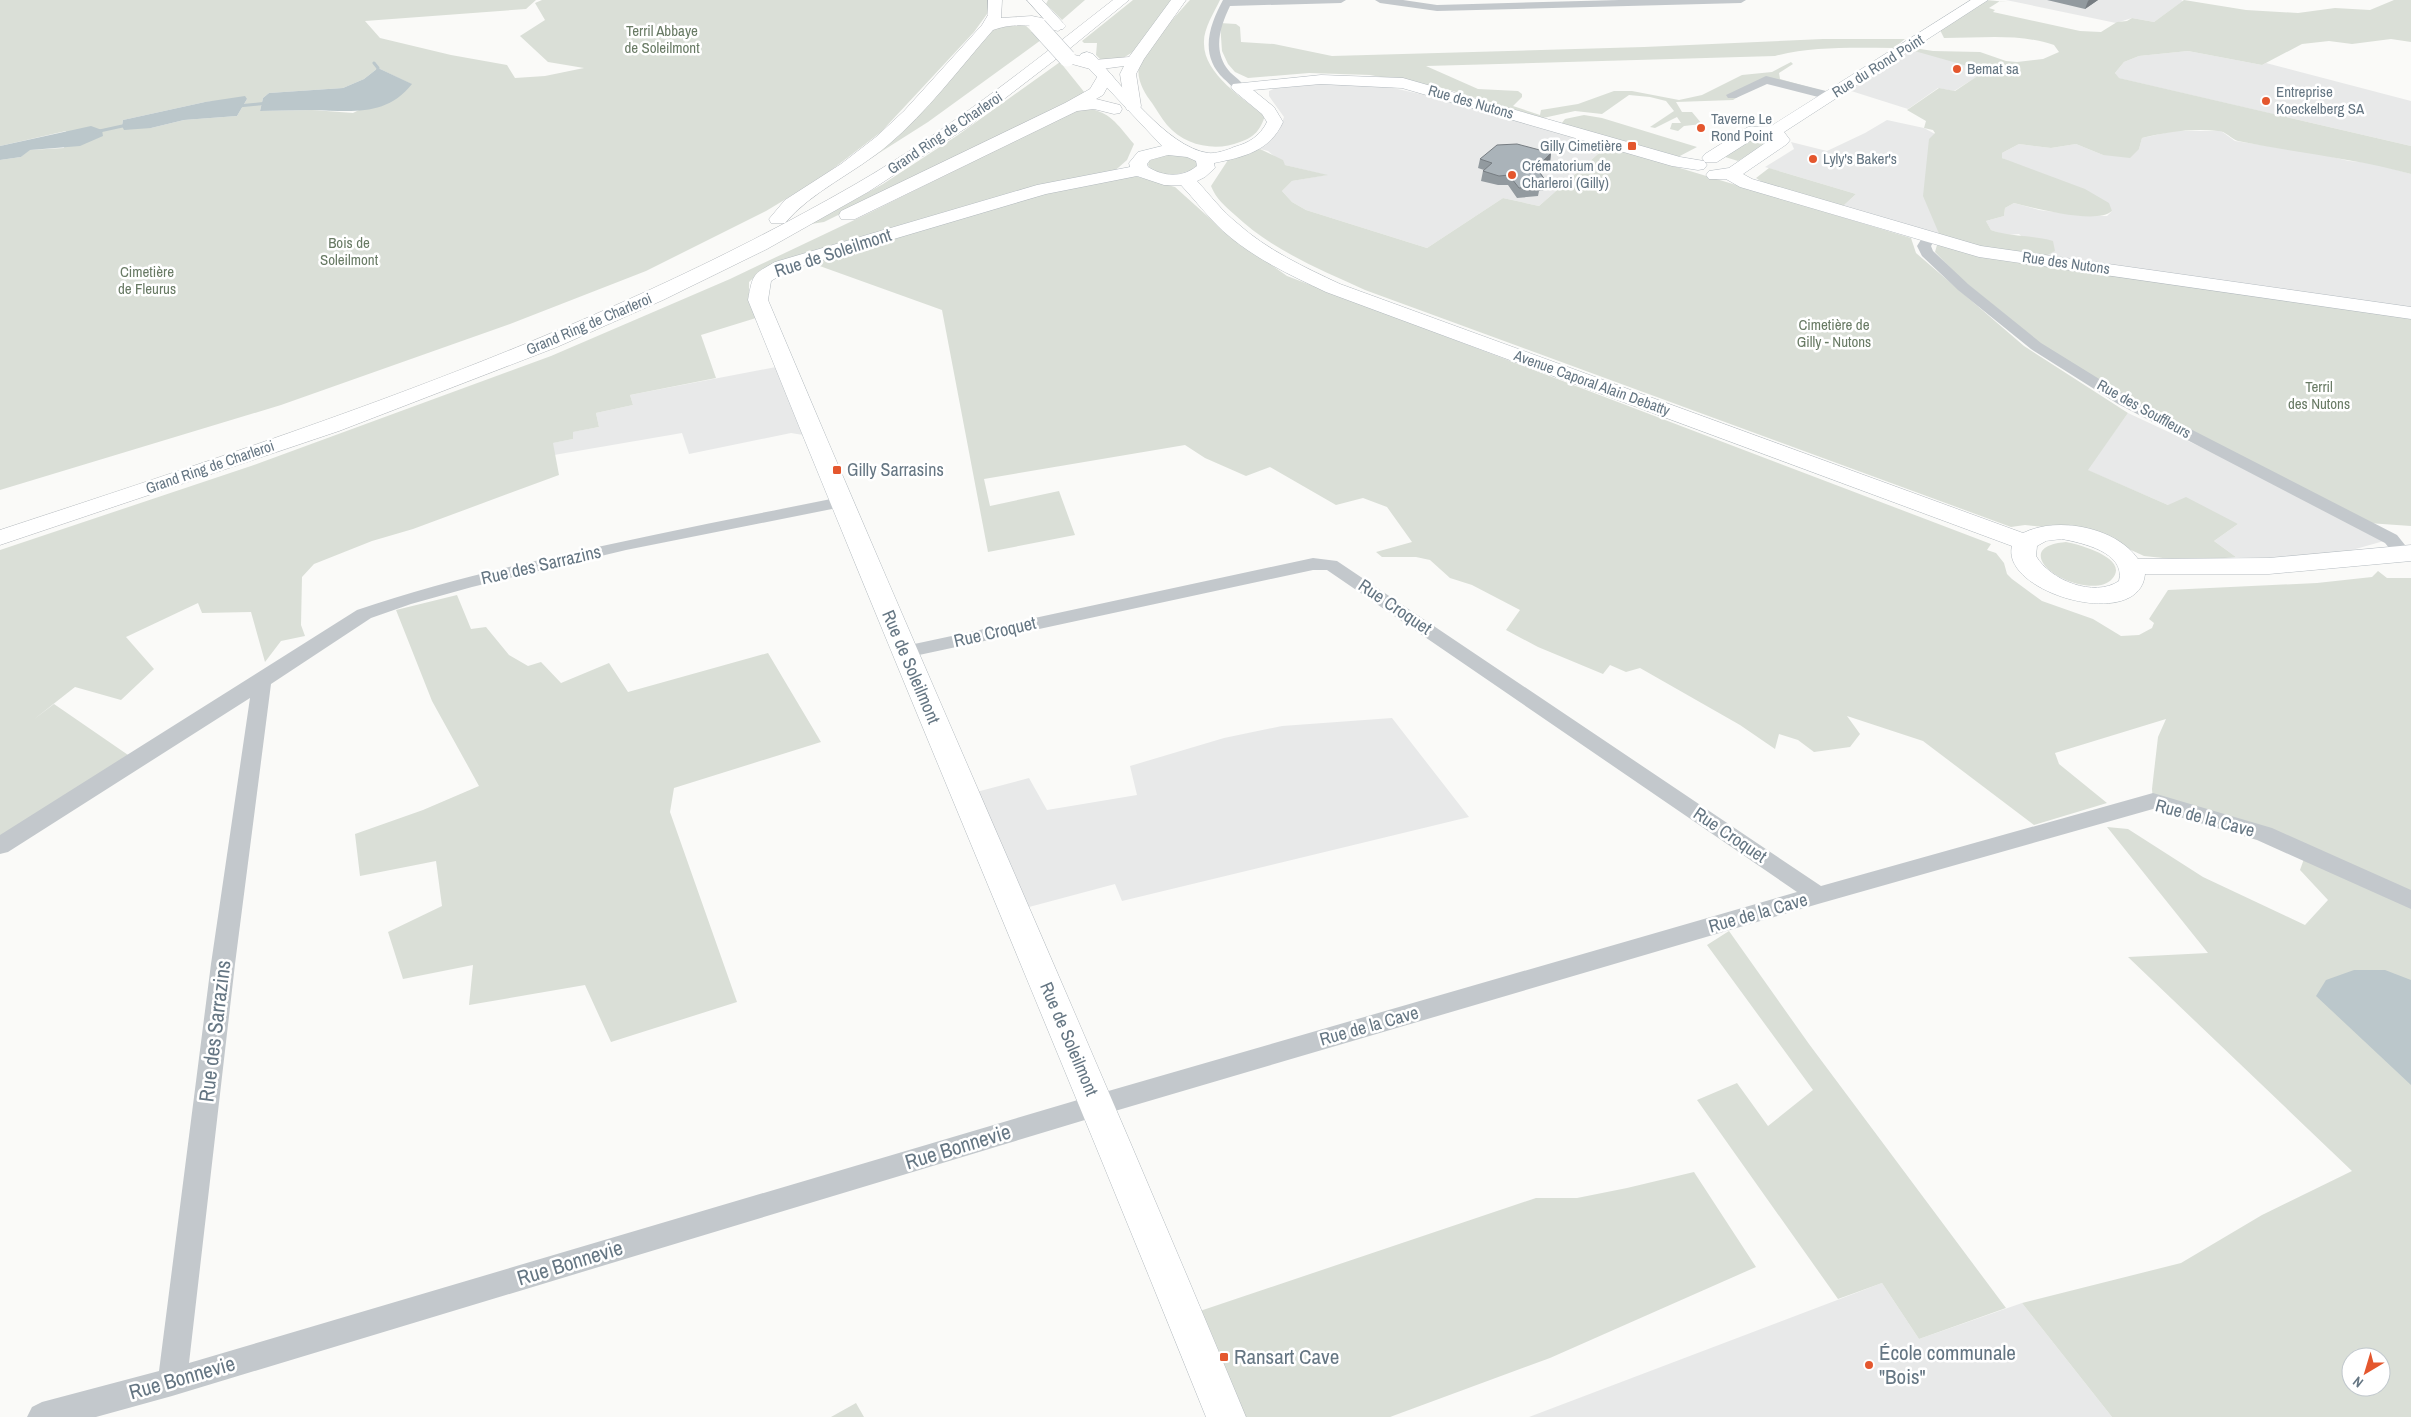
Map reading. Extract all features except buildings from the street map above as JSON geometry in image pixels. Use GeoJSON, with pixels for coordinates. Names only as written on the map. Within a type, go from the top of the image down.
{"type":"FeatureCollection","features":[{"type":"Feature","properties":{"kind":"main road"},"geometry":{"type":"LineString","coordinates":[[778,219],[791,204],[847,168],[882,142],[910,115],[988,27],[995,14],[996,0]]}},
{"type":"Feature","properties":{"kind":"main road","name":"Grand Ring de Charleroi"},"geometry":{"type":"LineString","coordinates":[[0,520],[223,447],[439,369],[626,293],[778,219],[840,184],[939,122],[1021,63],[1101,0]]}},
{"type":"Feature","properties":{"kind":"main road","name":"Grand Ring de Charleroi"},"geometry":{"type":"LineString","coordinates":[[0,538],[224,463],[450,382],[549,342],[724,263],[861,189],[960,126],[1041,65],[1122,0]]}},
{"type":"Feature","properties":{"kind":"main road"},"geometry":{"type":"LineString","coordinates":[[1133,106],[1128,74],[1136,58],[1179,0]]}},
{"type":"Feature","properties":{"kind":"main road","name":"Rue du Rond Point"},"geometry":{"type":"LineString","coordinates":[[1704,161],[1754,131],[1775,131],[1975,2]]}},
{"type":"Feature","properties":{"kind":"main road"},"geometry":{"type":"LineString","coordinates":[[1025,3],[1101,84],[1133,106],[1168,144],[1200,155],[1205,159],[1206,168],[1202,173],[1185,179],[1158,179],[1142,163],[1144,148],[1136,137]]}},
{"type":"Feature","properties":{"kind":"main road"},"geometry":{"type":"LineString","coordinates":[[988,27],[999,22],[1045,23]]}},
{"type":"Feature","properties":{"kind":"main road"},"geometry":{"type":"LineString","coordinates":[[1081,62],[1121,62],[1136,58]]}},
{"type":"Feature","properties":{"kind":"main road","name":"Rue des Nutons"},"geometry":{"type":"LineString","coordinates":[[1239,87],[1330,78],[1365,78],[1403,83],[1672,160],[1704,161],[1701,170],[1709,173],[1734,171],[1746,183],[1929,238],[1979,251],[2411,313]]}},
{"type":"Feature","properties":{"kind":"main road"},"geometry":{"type":"LineString","coordinates":[[450,382],[524,360],[652,307],[819,229],[1071,107],[1101,84]]}},
{"type":"Feature","properties":{"kind":"main road"},"geometry":{"type":"LineString","coordinates":[[1101,84],[1114,109],[1125,122]]}},
{"type":"Feature","properties":{"kind":"main road"},"geometry":{"type":"LineString","coordinates":[[1205,159],[1250,147],[1265,139],[1272,131],[1275,122],[1268,110],[1246,95],[1239,87]]}},
{"type":"Feature","properties":{"kind":"main road"},"geometry":{"type":"LineString","coordinates":[[1071,107],[1094,104],[1114,109]]}},
{"type":"Feature","properties":{"kind":"main road"},"geometry":{"type":"LineString","coordinates":[[1734,171],[1781,140],[1775,131]]}},
{"type":"Feature","properties":{"kind":"main road","name":"Rue de Soleilmont"},"geometry":{"type":"LineString","coordinates":[[1182,150],[1168,150],[1142,163],[1043,188],[782,266],[762,278],[758,300],[841,502],[1098,1105],[1226,1417]]}},
{"type":"Feature","properties":{"kind":"main road","name":"Avenue Caporal Alain Debatty"},"geometry":{"type":"LineString","coordinates":[[1185,179],[1212,209],[1260,250],[1287,266],[1333,288],[2026,543]]}},
{"type":"Feature","properties":{"kind":"main road"},"geometry":{"type":"LineString","coordinates":[[2047,533],[2079,535],[2111,547],[2123,556],[2130,566],[2133,577],[2129,586],[2119,592],[2104,595],[2085,595],[2066,590],[2034,573],[2026,562],[2023,552],[2026,543],[2035,537],[2047,533]]}},
{"type":"Feature","properties":{"kind":"main road"},"geometry":{"type":"LineString","coordinates":[[2130,566],[2170,568],[2269,566],[2352,558],[2406,546]]}},
{"type":"Feature","properties":{"kind":"street"},"geometry":{"type":"LineString","coordinates":[[1239,87],[1220,68],[1213,42],[1214,26],[1228,2],[1341,0]]}},
{"type":"Feature","properties":{"kind":"street"},"geometry":{"type":"LineString","coordinates":[[1380,0],[1437,8],[1741,0]]}},
{"type":"Feature","properties":{"kind":"street"},"geometry":{"type":"LineString","coordinates":[[1414,0],[1437,8]]}},
{"type":"Feature","properties":{"kind":"street"},"geometry":{"type":"LineString","coordinates":[[1732,95],[1766,80],[1830,96]]}},
{"type":"Feature","properties":{"kind":"street","name":"Rue des Souffleurs"},"geometry":{"type":"LineString","coordinates":[[1929,238],[1924,246],[1927,253],[1964,287],[2036,346],[2124,401],[2406,546]]}},
{"type":"Feature","properties":{"kind":"street","name":"Rue des Sarrazins"},"geometry":{"type":"LineString","coordinates":[[0,846],[262,681],[364,614],[404,600],[468,582],[626,545],[841,502]]}},
{"type":"Feature","properties":{"kind":"street","name":"Rue Croquet"},"geometry":{"type":"LineString","coordinates":[[905,652],[1210,585],[1313,564],[1331,565],[1818,895]]}},
{"type":"Feature","properties":{"kind":"street","name":"Rue des Sarrazins"},"geometry":{"type":"LineString","coordinates":[[172,1382],[223,964],[262,681]]}},
{"type":"Feature","properties":{"kind":"street","name":"Rue de la Cave"},"geometry":{"type":"LineString","coordinates":[[1098,1105],[1818,895],[2153,801],[2264,834],[2335,864],[2411,900]]}},
{"type":"Feature","properties":{"kind":"street","name":"Rue Bonnevie"},"geometry":{"type":"LineString","coordinates":[[42,1417],[172,1382],[1098,1105]]}},
{"type":"Feature","properties":{"kind":"shaded area"},"geometry":{"type":"Polygon","coordinates":[[[2006,0],[2183,1],[2154,22],[2132,18],[2116,23],[2006,0]]]}},
{"type":"Feature","properties":{"kind":"shaded area"},"geometry":{"type":"Polygon","coordinates":[[[1911,50],[1935,55],[1986,71],[1954,91],[1938,88],[1908,109],[1848,90],[1911,50]]]}},
{"type":"Feature","properties":{"kind":"shaded area"},"geometry":{"type":"Polygon","coordinates":[[[2188,51],[2262,65],[2266,63],[2411,101],[2411,146],[2118,78],[2115,73],[2124,62],[2139,56],[2188,51]]]}},
{"type":"Feature","properties":{"kind":"shaded area"},"geometry":{"type":"Polygon","coordinates":[[[378,68],[412,84],[402,95],[391,102],[367,110],[260,111],[263,98],[269,93],[343,88],[364,79],[378,68]]]}},
{"type":"Feature","properties":{"kind":"shaded area"},"geometry":{"type":"Polygon","coordinates":[[[1339,80],[1393,88],[1475,106],[1607,146],[1539,206],[1503,198],[1427,248],[1306,210],[1292,202],[1282,191],[1292,181],[1326,175],[1285,165],[1268,151],[1260,149],[1279,131],[1284,117],[1269,96],[1269,91],[1285,84],[1339,80]]]}},
{"type":"Feature","properties":{"kind":"shaded area"},"geometry":{"type":"Polygon","coordinates":[[[245,96],[247,99],[237,116],[184,120],[151,128],[124,130],[122,126],[123,120],[205,102],[245,96]]]}},
{"type":"Feature","properties":{"kind":"shaded area"},"geometry":{"type":"Polygon","coordinates":[[[1887,120],[1924,128],[1935,134],[1940,236],[1842,207],[1856,194],[1765,167],[1794,149],[1791,142],[1827,151],[1887,120]]]}},
{"type":"Feature","properties":{"kind":"shaded area"},"geometry":{"type":"Polygon","coordinates":[[[91,126],[102,130],[103,136],[80,146],[30,150],[21,157],[0,160],[0,146],[91,126]]]}},
{"type":"Feature","properties":{"kind":"shaded area"},"geometry":{"type":"Polygon","coordinates":[[[2174,131],[2221,131],[2235,141],[2320,154],[2349,161],[2372,163],[2411,174],[2411,310],[2044,257],[2019,234],[2005,235],[1991,230],[1986,221],[2004,216],[2005,208],[2014,203],[2039,210],[2085,216],[2107,216],[2112,211],[2002,158],[2002,153],[2019,144],[2051,148],[2076,144],[2103,155],[2139,149],[2142,138],[2174,131]]]}},
{"type":"Feature","properties":{"kind":"shaded area"},"geometry":{"type":"Polygon","coordinates":[[[776,367],[803,435],[791,433],[689,454],[682,433],[554,455],[552,443],[573,439],[572,432],[599,427],[596,413],[633,405],[630,395],[776,367]]]}},
{"type":"Feature","properties":{"kind":"shaded area"},"geometry":{"type":"Polygon","coordinates":[[[2128,413],[2327,506],[2391,539],[2352,550],[2295,558],[2236,557],[2214,541],[2238,524],[2168,505],[2087,470],[2128,413]]]}},
{"type":"Feature","properties":{"kind":"shaded area"},"geometry":{"type":"Polygon","coordinates":[[[1392,718],[1469,817],[1122,901],[1115,884],[1014,911],[965,795],[1029,778],[1047,810],[1137,795],[1130,766],[1224,738],[1282,726],[1392,718]]]}},
{"type":"Feature","properties":{"kind":"shaded area"},"geometry":{"type":"Polygon","coordinates":[[[2354,970],[2385,970],[2411,980],[2411,1085],[2316,996],[2326,980],[2354,970]]]}},
{"type":"Feature","properties":{"kind":"shaded area","name":"École communale \"Bois\""},"geometry":{"type":"Polygon","coordinates":[[[1882,1283],[1919,1339],[2022,1303],[2112,1417],[1529,1417],[1882,1283]]]}},
{"type":"Feature","properties":{"kind":"green space","name":"Bois de Soleilmont"},"geometry":{"type":"Polygon","coordinates":[[[0,0],[536,0],[526,9],[365,21],[380,38],[451,55],[507,65],[515,78],[545,76],[584,68],[548,62],[520,36],[545,20],[535,3],[542,0],[989,0],[987,14],[974,32],[881,132],[821,178],[766,211],[646,271],[510,324],[281,405],[0,490],[0,160],[21,157],[29,150],[64,148],[66,131],[0,146],[0,0]],[[378,68],[364,79],[343,88],[269,93],[263,98],[260,111],[313,110],[353,113],[411,84],[378,68]],[[247,99],[205,102],[123,120],[122,126],[151,128],[184,120],[237,116],[247,99]]]}},
{"type":"Feature","properties":{"kind":"green space"},"geometry":{"type":"Polygon","coordinates":[[[1048,0],[1085,0],[1062,20],[1046,4],[1048,0]]]}},
{"type":"Feature","properties":{"kind":"green space"},"geometry":{"type":"Polygon","coordinates":[[[1133,0],[1173,0],[1133,52],[1123,58],[1102,61],[1096,55],[1097,43],[1084,43],[1082,41],[1133,0]]]}},
{"type":"Feature","properties":{"kind":"green space"},"geometry":{"type":"Polygon","coordinates":[[[1190,0],[1220,0],[1205,33],[1206,55],[1211,66],[1227,85],[1265,116],[1259,129],[1253,135],[1231,145],[1211,147],[1201,145],[1183,138],[1174,132],[1161,117],[1140,81],[1138,72],[1142,60],[1162,32],[1190,0]]]}},
{"type":"Feature","properties":{"kind":"green space"},"geometry":{"type":"Polygon","coordinates":[[[1986,0],[2000,1],[1989,8],[1995,10],[1993,12],[2080,31],[2101,32],[2117,22],[2127,21],[2132,18],[2154,22],[2184,0],[2246,10],[2298,13],[2335,8],[2370,10],[2394,0],[2411,0],[2411,42],[2391,39],[2352,44],[2329,41],[2302,44],[2262,65],[2188,51],[2139,56],[2124,62],[2115,73],[2119,78],[2411,146],[2411,174],[2390,168],[2238,141],[2224,132],[2209,130],[2180,131],[2142,138],[2139,149],[2130,158],[2103,155],[2076,144],[2051,148],[2019,144],[2002,153],[2002,158],[2085,189],[2109,203],[2112,211],[2104,215],[2079,216],[2014,203],[2005,208],[2004,216],[1986,221],[1991,230],[2053,241],[2055,251],[2044,257],[1979,248],[1940,236],[1923,196],[1929,139],[1935,133],[1933,130],[1924,128],[1926,121],[1907,110],[1939,88],[1955,91],[1985,71],[1911,50],[1914,48],[1933,51],[1980,52],[2006,61],[2017,62],[2043,59],[2059,52],[2054,45],[2027,39],[2000,37],[1944,38],[1940,30],[1986,0]]]}},
{"type":"Feature","properties":{"kind":"green space"},"geometry":{"type":"Polygon","coordinates":[[[1220,23],[1236,24],[1240,27],[1241,42],[1274,44],[1332,56],[1644,47],[1823,39],[1905,39],[1894,48],[1819,49],[1775,56],[1426,66],[1478,89],[1518,91],[1522,94],[1522,97],[1513,106],[1540,115],[1541,110],[1578,104],[1614,91],[1632,91],[1679,100],[1702,95],[1742,75],[1772,72],[1791,62],[1793,64],[1779,73],[1780,79],[1823,91],[1763,81],[1733,100],[1676,102],[1682,112],[1692,112],[1702,124],[1684,126],[1678,131],[1670,129],[1672,123],[1681,123],[1677,117],[1655,128],[1650,127],[1674,111],[1666,101],[1650,97],[1629,95],[1602,114],[1575,111],[1543,118],[1446,89],[1370,75],[1309,73],[1248,78],[1235,72],[1228,64],[1222,51],[1220,23]]]}},
{"type":"Feature","properties":{"kind":"green space"},"geometry":{"type":"Polygon","coordinates":[[[1024,24],[1041,40],[928,122],[865,162],[996,26],[1024,24]]]}},
{"type":"Feature","properties":{"kind":"green space"},"geometry":{"type":"Polygon","coordinates":[[[1060,62],[1085,93],[824,222],[811,224],[883,184],[958,135],[1060,62]]]}},
{"type":"Feature","properties":{"kind":"green space"},"geometry":{"type":"Polygon","coordinates":[[[1083,107],[1107,115],[1134,144],[1127,160],[1110,175],[759,273],[749,282],[749,292],[756,318],[701,335],[716,378],[630,395],[633,405],[596,413],[599,427],[573,432],[573,439],[553,443],[559,475],[413,529],[372,541],[314,564],[302,577],[301,625],[305,636],[281,641],[265,662],[251,612],[202,613],[198,603],[126,637],[154,669],[121,700],[75,687],[33,720],[54,704],[131,757],[0,837],[0,550],[251,466],[551,356],[730,279],[867,214],[1083,107]]]}},
{"type":"Feature","properties":{"kind":"green space"},"geometry":{"type":"Polygon","coordinates":[[[1584,115],[1602,118],[1697,147],[1678,157],[1561,124],[1565,119],[1584,115]]]}},
{"type":"Feature","properties":{"kind":"green space"},"geometry":{"type":"Polygon","coordinates":[[[1767,133],[1774,138],[1738,161],[1722,156],[1760,134],[1767,133]]]}},
{"type":"Feature","properties":{"kind":"green space","name":"Cimetière de Gilly - Nutons"},"geometry":{"type":"Polygon","coordinates":[[[1607,146],[1911,238],[1916,253],[2024,346],[2128,413],[2088,470],[2168,505],[2186,497],[2238,524],[2214,541],[2236,557],[2191,561],[2144,556],[2092,532],[2025,525],[2011,527],[1365,290],[1297,258],[1264,239],[1224,205],[1215,195],[1211,186],[1228,160],[1260,149],[1283,160],[1285,165],[1328,175],[1292,181],[1282,191],[1292,202],[1306,210],[1427,248],[1503,198],[1539,206],[1607,146]]]}},
{"type":"Feature","properties":{"kind":"green space"},"geometry":{"type":"Polygon","coordinates":[[[1181,154],[1197,161],[1196,168],[1178,174],[1164,175],[1152,170],[1148,165],[1149,161],[1158,155],[1181,154]]]}},
{"type":"Feature","properties":{"kind":"green space"},"geometry":{"type":"Polygon","coordinates":[[[1769,168],[1856,194],[1842,207],[1762,182],[1756,178],[1769,168]]]}},
{"type":"Feature","properties":{"kind":"green space"},"geometry":{"type":"Polygon","coordinates":[[[1135,176],[1175,187],[1225,232],[1287,276],[1991,544],[1987,550],[1996,553],[2004,563],[2007,574],[2042,601],[2093,619],[2121,636],[2139,635],[2152,628],[2154,623],[2149,619],[2168,590],[2317,583],[2372,577],[2378,571],[2387,578],[2411,578],[2411,1417],[2112,1417],[2022,1303],[2181,1263],[2262,1215],[2352,1171],[2128,957],[2208,953],[2107,827],[2128,829],[2203,877],[2305,925],[2328,900],[2300,870],[2305,856],[2153,801],[2152,789],[2158,737],[2166,719],[2055,753],[2059,764],[2107,803],[2034,825],[1923,741],[1847,716],[1860,734],[1850,747],[1814,752],[1798,740],[1779,734],[1775,749],[1740,725],[1640,668],[1626,672],[1610,665],[1603,674],[1538,647],[1506,630],[1520,610],[1472,585],[1450,578],[1430,560],[1416,557],[1382,557],[1376,552],[1412,542],[1387,507],[1363,498],[1336,505],[1270,467],[1246,476],[1205,458],[1185,445],[984,479],[990,506],[1059,491],[1075,535],[988,552],[942,310],[803,260],[1048,192],[1135,176]]]}},
{"type":"Feature","properties":{"kind":"green space","name":"Terril des Nutons"},"geometry":{"type":"Polygon","coordinates":[[[1937,245],[2012,260],[2411,316],[2411,526],[2368,523],[2125,399],[2041,344],[1960,278],[1935,252],[1937,245]]]}},
{"type":"Feature","properties":{"kind":"green space"},"geometry":{"type":"Polygon","coordinates":[[[2066,542],[2090,549],[2109,559],[2116,571],[2112,579],[2105,584],[2097,586],[2087,585],[2066,580],[2048,569],[2041,558],[2043,550],[2056,543],[2066,542]]]}},
{"type":"Feature","properties":{"kind":"green space"},"geometry":{"type":"Polygon","coordinates":[[[457,595],[471,629],[486,627],[509,655],[528,666],[541,662],[561,683],[609,663],[628,692],[768,653],[821,742],[674,788],[670,812],[737,1002],[611,1042],[585,985],[469,1005],[473,965],[403,979],[388,932],[442,906],[436,861],[360,876],[355,834],[423,810],[479,786],[432,701],[396,610],[457,595]]]}},
{"type":"Feature","properties":{"kind":"green space"},"geometry":{"type":"Polygon","coordinates":[[[1729,931],[1809,1044],[2006,1308],[1919,1339],[1882,1283],[1838,1299],[1697,1100],[1737,1083],[1768,1126],[1813,1090],[1707,945],[1729,931]]]}},
{"type":"Feature","properties":{"kind":"green space"},"geometry":{"type":"Polygon","coordinates":[[[1694,1172],[1756,1267],[1550,1358],[1390,1417],[1244,1417],[1197,1312],[1536,1198],[1577,1198],[1694,1172]]]}},
{"type":"Feature","properties":{"kind":"green space"},"geometry":{"type":"Polygon","coordinates":[[[856,1403],[864,1417],[831,1417],[856,1403]]]}},
{"type":"Feature","properties":{"kind":"waterway"},"geometry":{"type":"LineString","coordinates":[[374,63],[378,68],[377,73]]}},
{"type":"Feature","properties":{"kind":"waterway"},"geometry":{"type":"LineString","coordinates":[[238,106],[268,103]]}},
{"type":"Feature","properties":{"kind":"waterway"},"geometry":{"type":"LineString","coordinates":[[95,132],[127,125]]}},
{"type":"Feature","properties":{"kind":"place","name":"Bemat sa"},"geometry":{"type":"Point","coordinates":[1957,69]}},
{"type":"Feature","properties":{"kind":"place","name":"Entreprise Koeckelberg SA"},"geometry":{"type":"Point","coordinates":[2266,101]}},
{"type":"Feature","properties":{"kind":"place","name":"Taverne Le Rond Point"},"geometry":{"type":"Point","coordinates":[1701,128]}},
{"type":"Feature","properties":{"kind":"place","name":"Gilly Cimetière"},"geometry":{"type":"Point","coordinates":[1632,146]}},
{"type":"Feature","properties":{"kind":"place","name":"Lyly's Baker's"},"geometry":{"type":"Point","coordinates":[1813,159]}},
{"type":"Feature","properties":{"kind":"place","name":"Crématorium de Charleroi (Gilly)"},"geometry":{"type":"Point","coordinates":[1512,175]}},
{"type":"Feature","properties":{"kind":"place","name":"Gilly Sarrasins"},"geometry":{"type":"Point","coordinates":[837,470]}},
{"type":"Feature","properties":{"kind":"place","name":"Ransart Cave"},"geometry":{"type":"Point","coordinates":[1224,1357]}},
{"type":"Feature","properties":{"kind":"place","name":"École communale \"Bois\""},"geometry":{"type":"Point","coordinates":[1869,1365]}},
{"type":"Feature","properties":{"kind":"park label","name":"Terril Abbaye de Soleilmont"},"geometry":{"type":"Point","coordinates":[662,40]}},
{"type":"Feature","properties":{"kind":"park label","name":"Cimetière de Fleurus"},"geometry":{"type":"Point","coordinates":[147,280]}}]}
